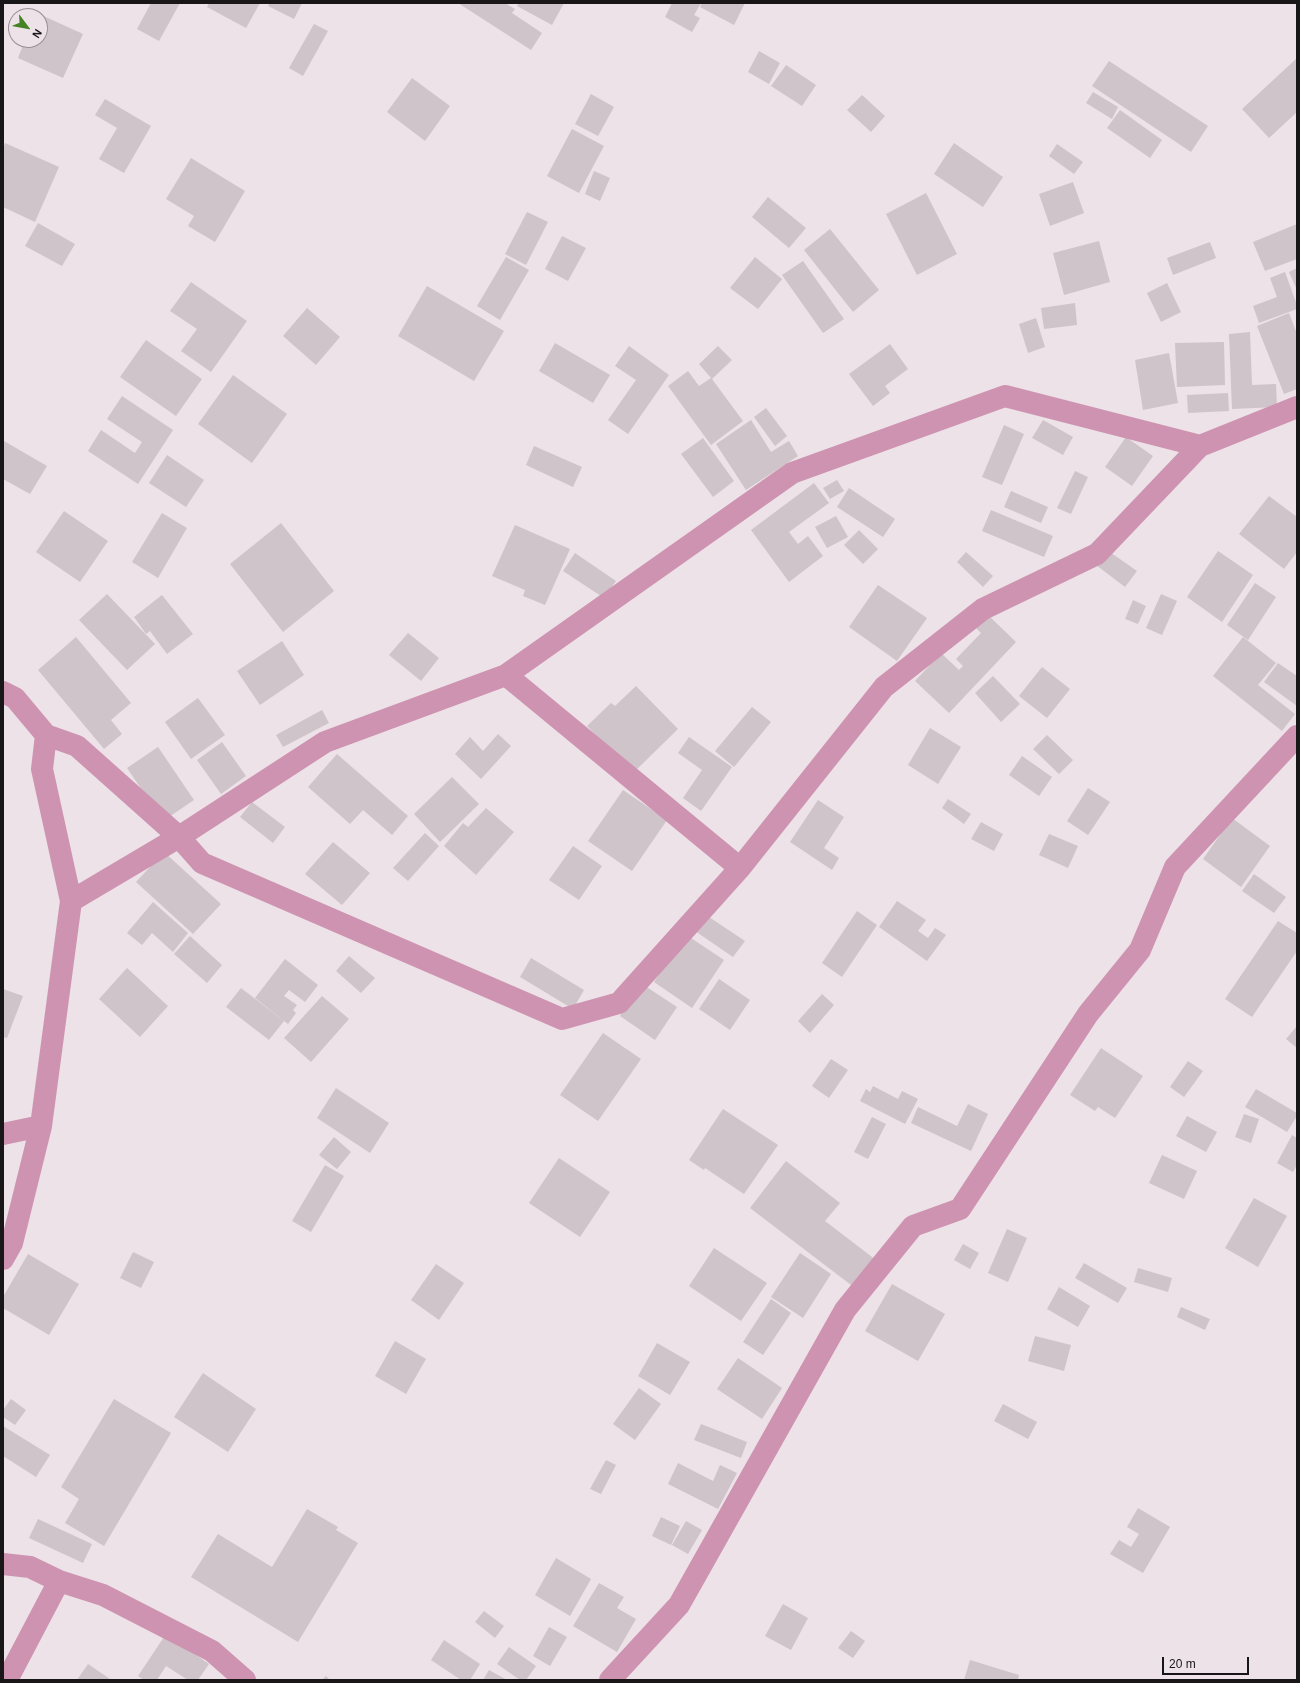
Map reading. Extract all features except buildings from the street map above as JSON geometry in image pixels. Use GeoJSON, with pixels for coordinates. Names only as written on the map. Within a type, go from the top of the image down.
{"type":"FeatureCollection","features":[{"type":"Feature","properties":{"kind":"street"},"geometry":{"type":"LineString","coordinates":[[71,901],[179,837],[325,742],[506,675],[792,473],[1005,396],[1200,446]]}},
{"type":"Feature","properties":{"kind":"street"},"geometry":{"type":"LineString","coordinates":[[3,692],[15,698],[46,735],[77,746],[179,837],[202,863],[562,1019],[619,1003],[740,868],[884,687],[983,609],[1097,554],[1200,446],[1297,406]]}},
{"type":"Feature","properties":{"kind":"street"},"geometry":{"type":"LineString","coordinates":[[506,675],[740,868]]}},
{"type":"Feature","properties":{"kind":"street"},"geometry":{"type":"LineString","coordinates":[[3,1259],[12,1243],[41,1126],[71,901],[42,769],[46,735]]}},
{"type":"Feature","properties":{"kind":"street"},"geometry":{"type":"LineString","coordinates":[[610,1680],[679,1605],[845,1310],[914,1226],[960,1209],[1088,1014],[1140,950],[1175,867],[1297,736]]}},
{"type":"Feature","properties":{"kind":"street"},"geometry":{"type":"LineString","coordinates":[[3,1134],[41,1126]]}},
{"type":"Feature","properties":{"kind":"street"},"geometry":{"type":"LineString","coordinates":[[3,1564],[30,1568],[59,1581],[103,1595],[212,1651],[246,1680]]}},
{"type":"Feature","properties":{"kind":"street"},"geometry":{"type":"LineString","coordinates":[[7,1680],[59,1581]]}}]}
